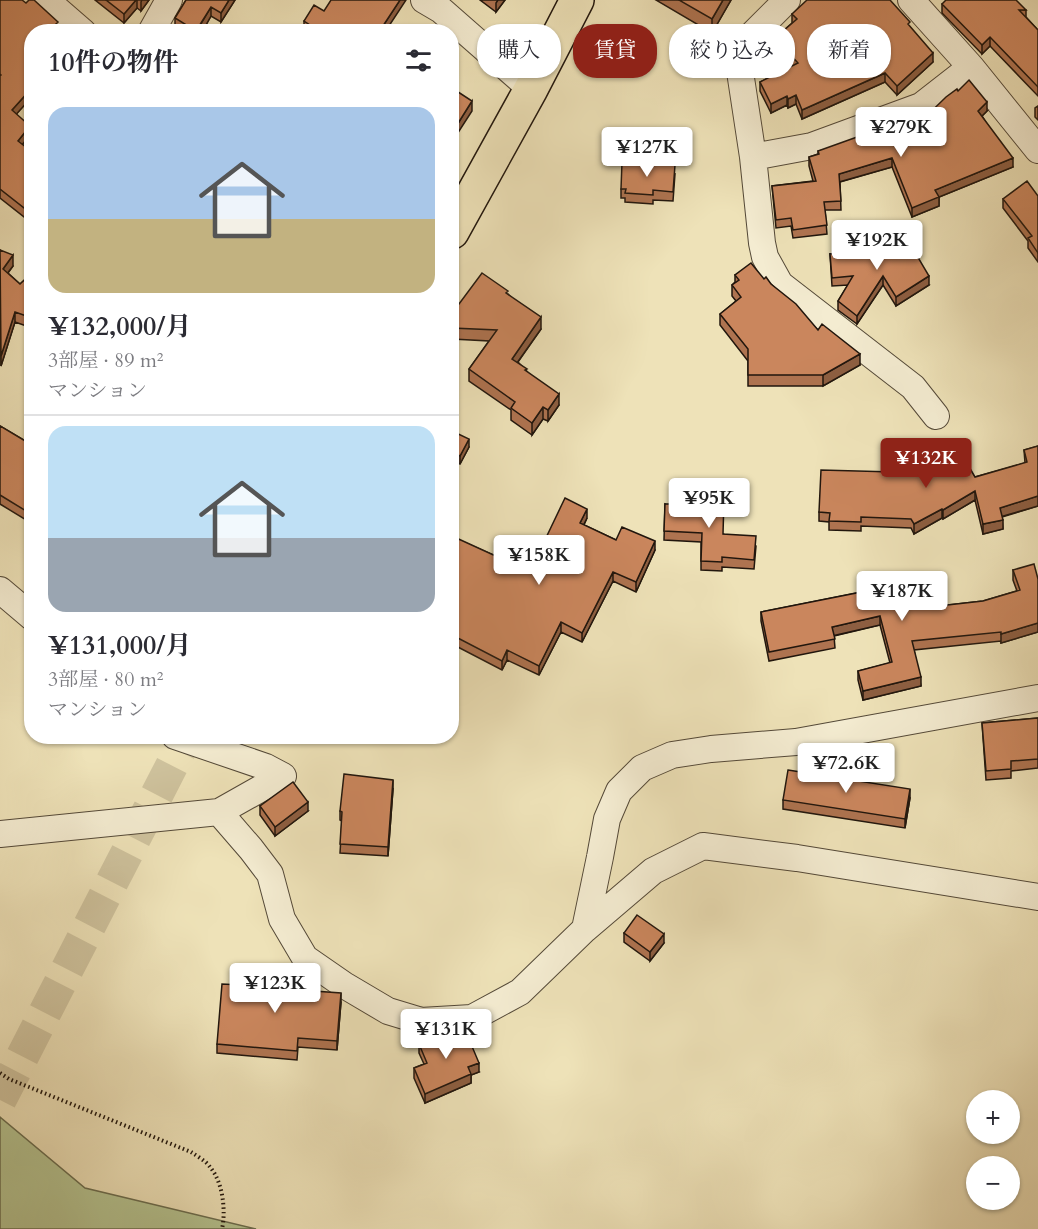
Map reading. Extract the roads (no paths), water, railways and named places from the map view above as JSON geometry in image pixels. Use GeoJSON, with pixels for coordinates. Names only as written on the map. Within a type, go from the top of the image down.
{"type":"FeatureCollection","features":[{"type":"Feature","properties":{"kind":"highway"},"geometry":{"type":"LineString","coordinates":[[459,219],[577,0]]}},
{"type":"Feature","properties":{"kind":"street"},"geometry":{"type":"LineString","coordinates":[[46,0],[74,24]]}},
{"type":"Feature","properties":{"kind":"street"},"geometry":{"type":"LineString","coordinates":[[156,24],[169,0]]}},
{"type":"Feature","properties":{"kind":"street"},"geometry":{"type":"LineString","coordinates":[[424,0],[441,10],[457,24]]}},
{"type":"Feature","properties":{"kind":"street"},"geometry":{"type":"LineString","coordinates":[[787,0],[750,37],[742,52],[739,65],[765,257],[780,284],[913,387],[936,416]]}},
{"type":"Feature","properties":{"kind":"street"},"geometry":{"type":"LineString","coordinates":[[911,0],[971,67],[1038,150]]}},
{"type":"Feature","properties":{"kind":"street"},"geometry":{"type":"LineString","coordinates":[[459,26],[531,89]]}},
{"type":"Feature","properties":{"kind":"street"},"geometry":{"type":"LineString","coordinates":[[753,157],[812,146],[921,106],[971,67]]}},
{"type":"Feature","properties":{"kind":"street"},"geometry":{"type":"LineString","coordinates":[[0,590],[24,610]]}},
{"type":"Feature","properties":{"kind":"street"},"geometry":{"type":"LineString","coordinates":[[585,929],[607,819],[619,791],[642,768],[672,754],[711,748],[796,742],[1038,698]]}},
{"type":"Feature","properties":{"kind":"street"},"geometry":{"type":"LineString","coordinates":[[0,834],[219,812],[283,776],[266,767],[198,744]]}},
{"type":"Feature","properties":{"kind":"street"},"geometry":{"type":"LineString","coordinates":[[219,812],[270,874],[282,919],[305,957],[344,985],[388,1011],[421,1021],[472,1018],[520,992],[585,929],[653,871],[703,846],[797,858],[1038,897]]}},
{"type":"Feature","properties":{"kind":"tunnel"},"geometry":{"type":"LineString","coordinates":[[0,1100],[183,744]]}}]}
